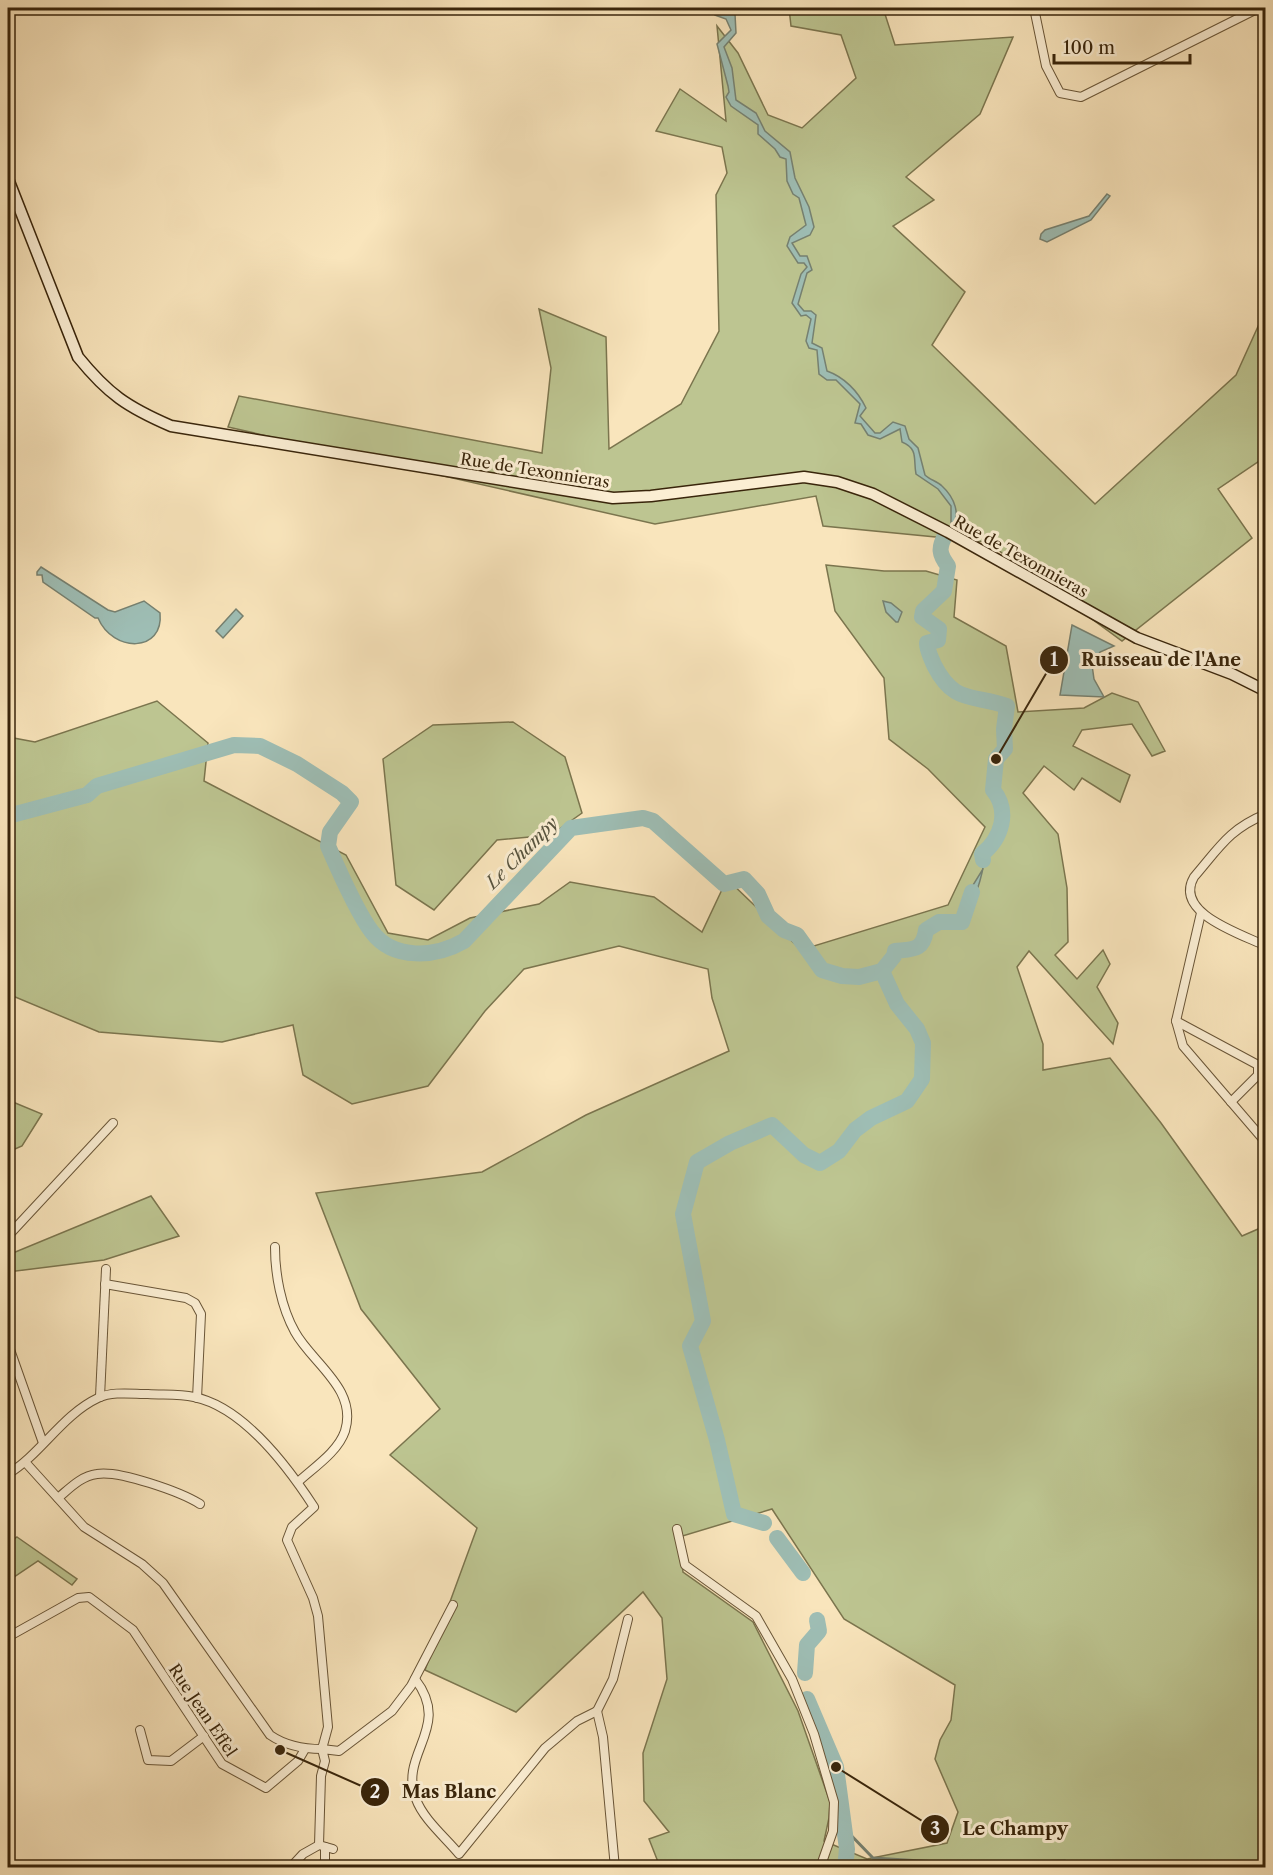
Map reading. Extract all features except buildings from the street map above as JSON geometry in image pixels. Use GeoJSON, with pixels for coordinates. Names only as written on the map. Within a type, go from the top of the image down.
{"type":"FeatureCollection","features":[{"type":"Feature","properties":{"kind":"main road","name":"Rue de Texonnieras"},"geometry":{"type":"LineString","coordinates":[[8,179],[78,357],[95,378],[130,408],[171,426],[613,498],[651,496],[804,477],[837,482],[873,494],[939,528],[1137,638],[1232,674],[1266,694]]}},
{"type":"Feature","properties":{"kind":"main road"},"geometry":{"type":"LineString","coordinates":[[1266,694],[1266,707]]}},
{"type":"Feature","properties":{"kind":"street"},"geometry":{"type":"LineString","coordinates":[[1034,8],[1046,66],[1060,93],[1081,97],[1260,8]]}},
{"type":"Feature","properties":{"kind":"street"},"geometry":{"type":"LineString","coordinates":[[1266,766],[1266,795]]}},
{"type":"Feature","properties":{"kind":"street"},"geometry":{"type":"LineString","coordinates":[[1266,814],[1242,824],[1231,833],[1194,877],[1190,885],[1189,896],[1201,914],[1266,946]]}},
{"type":"Feature","properties":{"kind":"street"},"geometry":{"type":"LineString","coordinates":[[1201,914],[1176,1021],[1183,1046],[1262,1138],[1266,1139]]}},
{"type":"Feature","properties":{"kind":"street"},"geometry":{"type":"LineString","coordinates":[[1176,1021],[1258,1065],[1258,1076],[1231,1102]]}},
{"type":"Feature","properties":{"kind":"street"},"geometry":{"type":"LineString","coordinates":[[8,1236],[113,1123]]}},
{"type":"Feature","properties":{"kind":"street"},"geometry":{"type":"LineString","coordinates":[[274,1246],[275,1274],[295,1332],[339,1387],[346,1413],[345,1431],[334,1449],[297,1482]]}},
{"type":"Feature","properties":{"kind":"street"},"geometry":{"type":"LineString","coordinates":[[100,1397],[106,1269]]}},
{"type":"Feature","properties":{"kind":"street"},"geometry":{"type":"LineString","coordinates":[[105,1284],[186,1298],[195,1303],[201,1314],[197,1398]]}},
{"type":"Feature","properties":{"kind":"street"},"geometry":{"type":"LineString","coordinates":[[8,1344],[43,1443]]}},
{"type":"Feature","properties":{"kind":"street"},"geometry":{"type":"LineString","coordinates":[[8,1474],[26,1463],[43,1443],[82,1408],[100,1397],[117,1394],[197,1398],[230,1414],[249,1428],[297,1482],[314,1507],[292,1527],[287,1540],[313,1598],[318,1616],[328,1727],[322,1749],[325,1761],[321,1776],[326,1847],[325,1861],[320,1868]]}},
{"type":"Feature","properties":{"kind":"street"},"geometry":{"type":"LineString","coordinates":[[26,1463],[84,1527],[142,1564],[163,1583],[270,1735],[281,1743],[305,1749],[339,1751],[392,1712],[415,1679],[453,1605]]}},
{"type":"Feature","properties":{"kind":"street"},"geometry":{"type":"LineString","coordinates":[[58,1498],[80,1480],[96,1474],[111,1473],[186,1495],[200,1504]]}},
{"type":"Feature","properties":{"kind":"street"},"geometry":{"type":"LineString","coordinates":[[676,1529],[686,1565],[756,1616],[792,1679],[814,1734],[834,1802],[833,1831],[820,1868]]}},
{"type":"Feature","properties":{"kind":"street","name":"Rue Jean Effel"},"geometry":{"type":"LineString","coordinates":[[8,1637],[78,1598],[88,1598],[133,1630],[227,1769],[266,1788],[298,1761],[305,1749]]}},
{"type":"Feature","properties":{"kind":"street"},"geometry":{"type":"LineString","coordinates":[[415,1679],[425,1692],[430,1708],[429,1724],[414,1765],[416,1799],[459,1854],[545,1748],[577,1721],[597,1712],[614,1679],[628,1619]]}},
{"type":"Feature","properties":{"kind":"street"},"geometry":{"type":"LineString","coordinates":[[597,1712],[603,1737],[615,1868]]}},
{"type":"Feature","properties":{"kind":"street"},"geometry":{"type":"LineString","coordinates":[[140,1730],[148,1760],[171,1761],[204,1736]]}},
{"type":"Feature","properties":{"kind":"street"},"geometry":{"type":"LineString","coordinates":[[290,1868],[303,1854],[326,1847]]}},
{"type":"Feature","properties":{"kind":"green space"},"geometry":{"type":"Polygon","coordinates":[[[789,8],[883,8],[895,45],[1013,37],[980,114],[906,177],[934,200],[893,226],[965,292],[932,345],[1095,504],[1236,375],[1265,311],[1265,457],[1218,489],[1252,538],[1122,641],[987,542],[823,526],[816,496],[655,524],[228,427],[239,396],[542,453],[551,368],[539,309],[606,337],[609,449],[681,404],[719,331],[716,195],[727,173],[722,147],[656,131],[680,89],[726,121],[717,26],[738,53],[768,115],[802,128],[856,78],[841,35],[791,26],[789,8]]]}},
{"type":"Feature","properties":{"kind":"green space"},"geometry":{"type":"Polygon","coordinates":[[[826,565],[884,571],[926,571],[957,580],[954,617],[1006,646],[1018,712],[1084,708],[1112,693],[1138,702],[1165,751],[1152,756],[1132,724],[1082,730],[1073,746],[1130,775],[1120,802],[1082,778],[1074,790],[1044,766],[1023,793],[1058,834],[1067,888],[1068,942],[1055,955],[1077,979],[1103,950],[1110,964],[1097,987],[1118,1023],[1113,1044],[1029,951],[1017,967],[1043,1044],[1043,1070],[1110,1058],[1161,1123],[1242,1236],[1265,1226],[1265,1867],[660,1867],[649,1839],[669,1832],[644,1801],[643,1753],[667,1679],[662,1618],[643,1592],[516,1712],[425,1670],[477,1528],[390,1455],[440,1409],[361,1309],[316,1193],[482,1172],[586,1115],[729,1051],[712,998],[708,969],[619,946],[524,969],[485,1011],[428,1086],[352,1104],[303,1075],[293,1025],[222,1042],[99,1032],[8,994],[8,737],[35,742],[157,701],[208,743],[204,781],[346,855],[388,933],[428,940],[470,918],[539,904],[570,882],[654,897],[702,932],[727,879],[801,950],[948,905],[985,827],[928,769],[889,739],[884,678],[835,611],[826,565]],[[772,1509],[679,1537],[683,1572],[753,1622],[798,1711],[830,1802],[824,1841],[867,1859],[947,1843],[958,1812],[935,1759],[940,1740],[951,1720],[955,1685],[844,1619],[772,1509]]]}},
{"type":"Feature","properties":{"kind":"green space"},"geometry":{"type":"Polygon","coordinates":[[[513,722],[565,757],[582,813],[551,835],[497,840],[434,910],[396,885],[383,759],[433,725],[513,722]]]}},
{"type":"Feature","properties":{"kind":"green space"},"geometry":{"type":"Polygon","coordinates":[[[8,1100],[42,1114],[22,1146],[8,1152],[8,1100]]]}},
{"type":"Feature","properties":{"kind":"green space"},"geometry":{"type":"Polygon","coordinates":[[[151,1196],[179,1236],[104,1260],[8,1272],[8,1255],[151,1196]]]}},
{"type":"Feature","properties":{"kind":"green space"},"geometry":{"type":"Polygon","coordinates":[[[17,1537],[77,1579],[72,1585],[38,1561],[8,1581],[8,1543],[17,1537]]]}},
{"type":"Feature","properties":{"kind":"water"},"geometry":{"type":"Polygon","coordinates":[[[710,8],[735,14],[736,33],[724,47],[732,68],[736,100],[756,113],[765,131],[790,152],[795,178],[809,207],[814,227],[810,235],[792,243],[800,256],[807,256],[812,270],[807,273],[798,304],[804,311],[811,311],[816,315],[812,343],[822,348],[827,371],[845,381],[859,396],[866,408],[860,416],[875,433],[880,433],[893,422],[905,426],[909,439],[918,448],[925,475],[942,486],[953,501],[956,518],[951,529],[951,506],[938,489],[916,474],[913,452],[902,442],[900,429],[880,439],[868,435],[861,424],[855,423],[860,404],[836,380],[827,380],[819,374],[817,350],[809,348],[806,341],[811,319],[806,315],[801,316],[792,303],[801,274],[807,267],[804,263],[798,263],[787,246],[790,237],[806,225],[799,198],[793,194],[787,181],[786,159],[780,157],[775,149],[758,134],[758,125],[731,106],[726,97],[729,92],[728,86],[717,44],[731,30],[726,19],[715,15],[710,8]]]}},
{"type":"Feature","properties":{"kind":"water"},"geometry":{"type":"Polygon","coordinates":[[[1107,194],[1110,196],[1091,220],[1047,242],[1040,239],[1045,230],[1089,216],[1107,194]]]}},
{"type":"Feature","properties":{"kind":"water"},"geometry":{"type":"Polygon","coordinates":[[[942,540],[943,552],[949,562],[948,569],[940,555],[942,540]]]}},
{"type":"Feature","properties":{"kind":"water"},"geometry":{"type":"Polygon","coordinates":[[[41,567],[108,610],[115,612],[144,601],[160,613],[159,626],[154,636],[136,644],[115,638],[98,618],[43,582],[42,575],[37,575],[41,567]]]}},
{"type":"Feature","properties":{"kind":"water"},"geometry":{"type":"Polygon","coordinates":[[[946,577],[948,593],[929,607],[925,616],[940,624],[945,635],[942,642],[930,645],[940,672],[951,686],[959,691],[1000,699],[1012,707],[1005,715],[1009,748],[996,775],[997,794],[1005,799],[1003,827],[997,844],[984,856],[983,867],[982,854],[996,843],[1003,814],[1002,801],[994,790],[993,775],[1005,749],[1003,721],[1007,706],[957,692],[941,678],[934,665],[927,643],[938,640],[939,629],[923,617],[923,611],[944,591],[946,577]]]}},
{"type":"Feature","properties":{"kind":"water"},"geometry":{"type":"Polygon","coordinates":[[[883,601],[891,603],[902,612],[898,622],[886,612],[883,601]]]}},
{"type":"Feature","properties":{"kind":"water"},"geometry":{"type":"Polygon","coordinates":[[[236,609],[243,616],[223,638],[216,631],[236,609]]]}},
{"type":"Feature","properties":{"kind":"water"},"geometry":{"type":"Polygon","coordinates":[[[1072,625],[1114,646],[1100,652],[1092,665],[1094,679],[1104,697],[1060,695],[1072,625]]]}},
{"type":"Feature","properties":{"kind":"water"},"geometry":{"type":"Polygon","coordinates":[[[982,870],[973,902],[961,925],[940,925],[927,934],[929,940],[914,954],[897,953],[887,973],[893,989],[919,1024],[927,1046],[923,1085],[902,1107],[872,1120],[857,1131],[830,1163],[816,1167],[804,1158],[805,1154],[819,1163],[828,1161],[865,1122],[907,1101],[922,1079],[923,1043],[917,1029],[897,1004],[882,971],[894,956],[895,951],[919,946],[926,930],[930,927],[943,923],[962,922],[973,885],[982,870]]]}},
{"type":"Feature","properties":{"kind":"waterway"},"geometry":{"type":"LineString","coordinates":[[946,534],[941,547],[941,554],[948,566],[944,591],[923,611],[922,617],[939,629],[938,640],[927,643],[928,651],[941,677],[956,692],[1007,706],[1004,729],[1005,749],[996,759],[993,790],[1001,807],[1001,824],[995,840],[982,854],[983,860]]}},
{"type":"Feature","properties":{"kind":"waterway","name":"Le Champy"},"geometry":{"type":"LineString","coordinates":[[8,816],[87,795],[97,786],[234,745],[260,746],[297,764],[342,793],[351,802],[330,832],[328,846],[366,924],[381,941],[403,952],[428,953],[464,941],[571,828],[643,818],[653,821],[724,884],[744,879],[758,894],[768,916],[784,930],[797,935],[822,970],[842,976],[859,977],[882,971],[897,1004],[917,1029],[923,1043],[922,1079],[907,1101],[871,1118],[855,1130],[839,1151],[820,1163],[804,1155],[772,1125],[730,1143],[697,1162],[683,1214],[703,1321],[690,1346],[717,1440],[734,1514],[764,1523]]}},
{"type":"Feature","properties":{"kind":"waterway"},"geometry":{"type":"LineString","coordinates":[[882,971],[894,956],[895,951],[916,948],[925,937],[926,930],[939,922],[962,922],[972,892]]}},
{"type":"Feature","properties":{"kind":"waterway","name":"Le Champy"},"geometry":{"type":"LineString","coordinates":[[777,1538],[803,1573]]}},
{"type":"Feature","properties":{"kind":"waterway","name":"Le Champy"},"geometry":{"type":"LineString","coordinates":[[805,1673],[807,1645],[819,1631],[817,1620]]}},
{"type":"Feature","properties":{"kind":"waterway","name":"Le Champy"},"geometry":{"type":"LineString","coordinates":[[807,1699],[836,1767],[847,1849],[845,1868]]}},
{"type":"Feature","properties":{"kind":"waterway"},"geometry":{"type":"LineString","coordinates":[[844,1828],[873,1858],[969,1864],[1065,1861],[1081,1868]]}},
{"type":"Feature","properties":{"kind":"place","name":"Ruisseau de l'Ane"},"geometry":{"type":"Point","coordinates":[996,759]}},
{"type":"Feature","properties":{"kind":"place","name":"Mas Blanc"},"geometry":{"type":"Point","coordinates":[280,1750]}},
{"type":"Feature","properties":{"kind":"place","name":"Le Champy"},"geometry":{"type":"Point","coordinates":[836,1767]}}]}
